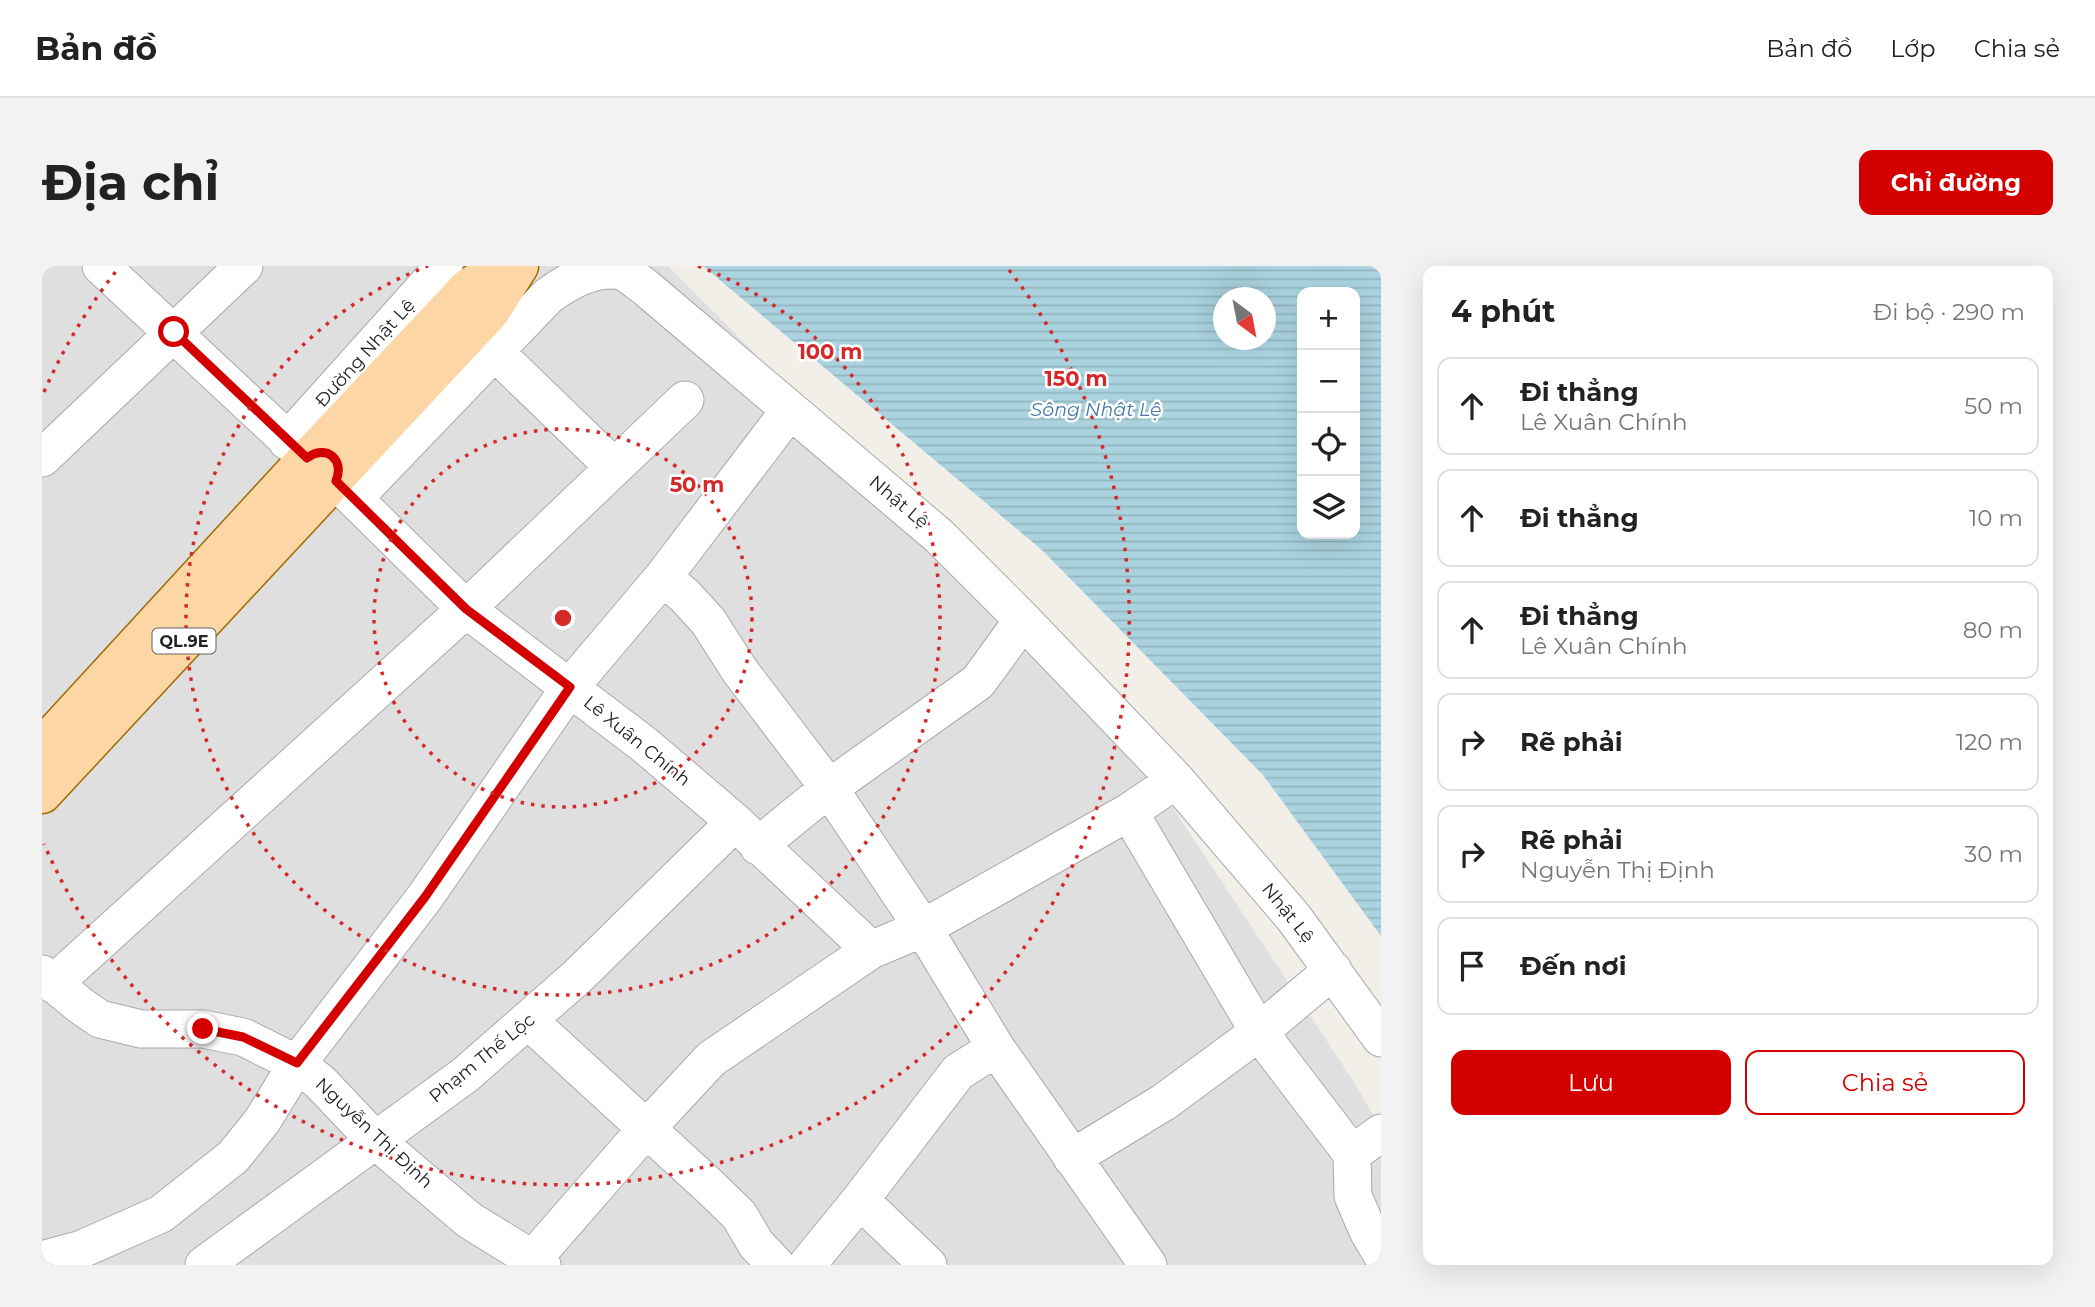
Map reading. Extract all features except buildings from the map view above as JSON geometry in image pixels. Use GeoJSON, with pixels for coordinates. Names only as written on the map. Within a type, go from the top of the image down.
{"type":"FeatureCollection","features":[{"type":"Feature","properties":{"kind":"main road","name":"QL.9E"},"geometry":{"type":"LineString","coordinates":[[42,794],[320,470],[468,288],[503,266]]}},
{"type":"Feature","properties":{"kind":"main road","name":"QL.9E"},"geometry":{"type":"LineString","coordinates":[[42,747],[320,470],[490,312],[519,266]]}},
{"type":"Feature","properties":{"kind":"street","name":"Lê Xuân Chính"},"geometry":{"type":"LineString","coordinates":[[101,266],[466,609],[646,746],[747,834],[871,950]]}},
{"type":"Feature","properties":{"kind":"street"},"geometry":{"type":"LineString","coordinates":[[42,458],[244,266]]}},
{"type":"Feature","properties":{"kind":"street","name":"Đường Nhật Lệ"},"geometry":{"type":"LineString","coordinates":[[320,470],[438,268]]}},
{"type":"Feature","properties":{"kind":"street","name":"Nhật Lệ"},"geometry":{"type":"LineString","coordinates":[[320,470],[494,351],[558,288],[588,271],[608,268],[623,271],[939,536],[1023,620],[1176,780],[1294,918],[1381,1038]]}},
{"type":"Feature","properties":{"kind":"street"},"geometry":{"type":"LineString","coordinates":[[494,351],[614,467]]}},
{"type":"Feature","properties":{"kind":"street"},"geometry":{"type":"LineString","coordinates":[[47,979],[466,609],[685,400]]}},
{"type":"Feature","properties":{"kind":"street"},"geometry":{"type":"LineString","coordinates":[[42,1260],[82,1249],[161,1214],[240,1148],[262,1121],[297,1063],[425,897],[570,687],[663,577],[790,410]]}},
{"type":"Feature","properties":{"kind":"street"},"geometry":{"type":"LineString","coordinates":[[663,577],[708,621],[740,671],[829,788],[923,928],[996,1048],[1142,1263]]}},
{"type":"Feature","properties":{"kind":"street","name":"Phạm Thế Lộc"},"geometry":{"type":"LineString","coordinates":[[204,1265],[465,1075],[747,834],[829,788],[978,682],[1023,620]]}},
{"type":"Feature","properties":{"kind":"street"},"geometry":{"type":"LineString","coordinates":[[538,1262],[646,1129],[711,1059],[871,950],[923,928],[1129,812],[1176,780]]}},
{"type":"Feature","properties":{"kind":"street"},"geometry":{"type":"LineString","coordinates":[[1129,812],[1259,1032],[1352,1154],[1353,1196],[1381,1253]]}},
{"type":"Feature","properties":{"kind":"street"},"geometry":{"type":"LineString","coordinates":[[1072,1158],[1164,1102],[1259,1032],[1333,970]]}},
{"type":"Feature","properties":{"kind":"street","name":"Nguyễn Thị Định"},"geometry":{"type":"LineString","coordinates":[[47,979],[100,1019],[141,1029],[203,1029],[243,1037],[297,1063],[320,1082],[376,1140],[469,1220],[538,1262]]}},
{"type":"Feature","properties":{"kind":"street"},"geometry":{"type":"LineString","coordinates":[[528,1021],[739,1215],[756,1244],[776,1265]]}},
{"type":"Feature","properties":{"kind":"street"},"geometry":{"type":"LineString","coordinates":[[807,1265],[958,1072],[996,1048]]}},
{"type":"Feature","properties":{"kind":"street"},"geometry":{"type":"LineString","coordinates":[[1352,1154],[1381,1133]]}},
{"type":"Feature","properties":{"kind":"street"},"geometry":{"type":"LineString","coordinates":[[860,1200],[928,1265]]}},
{"type":"Feature","properties":{"kind":"shaded area"},"geometry":{"type":"Polygon","coordinates":[[[42,266],[668,266],[1105,705],[1354,1082],[1381,1129],[1381,1265],[42,1265],[42,266]]]}},
{"type":"Feature","properties":{"kind":"water","name":"Sông Nhật Lệ"},"geometry":{"type":"Polygon","coordinates":[[[703,266],[1381,266],[1381,936],[1263,775],[1042,550],[703,266]]]}},
{"type":"Feature","properties":{"kind":"route"},"geometry":{"type":"LineString","coordinates":[[174,332],[307,458],[318,452],[330,454],[338,463],[336,481],[466,609],[570,687],[425,897],[297,1063],[243,1037],[203,1029]]}}]}
